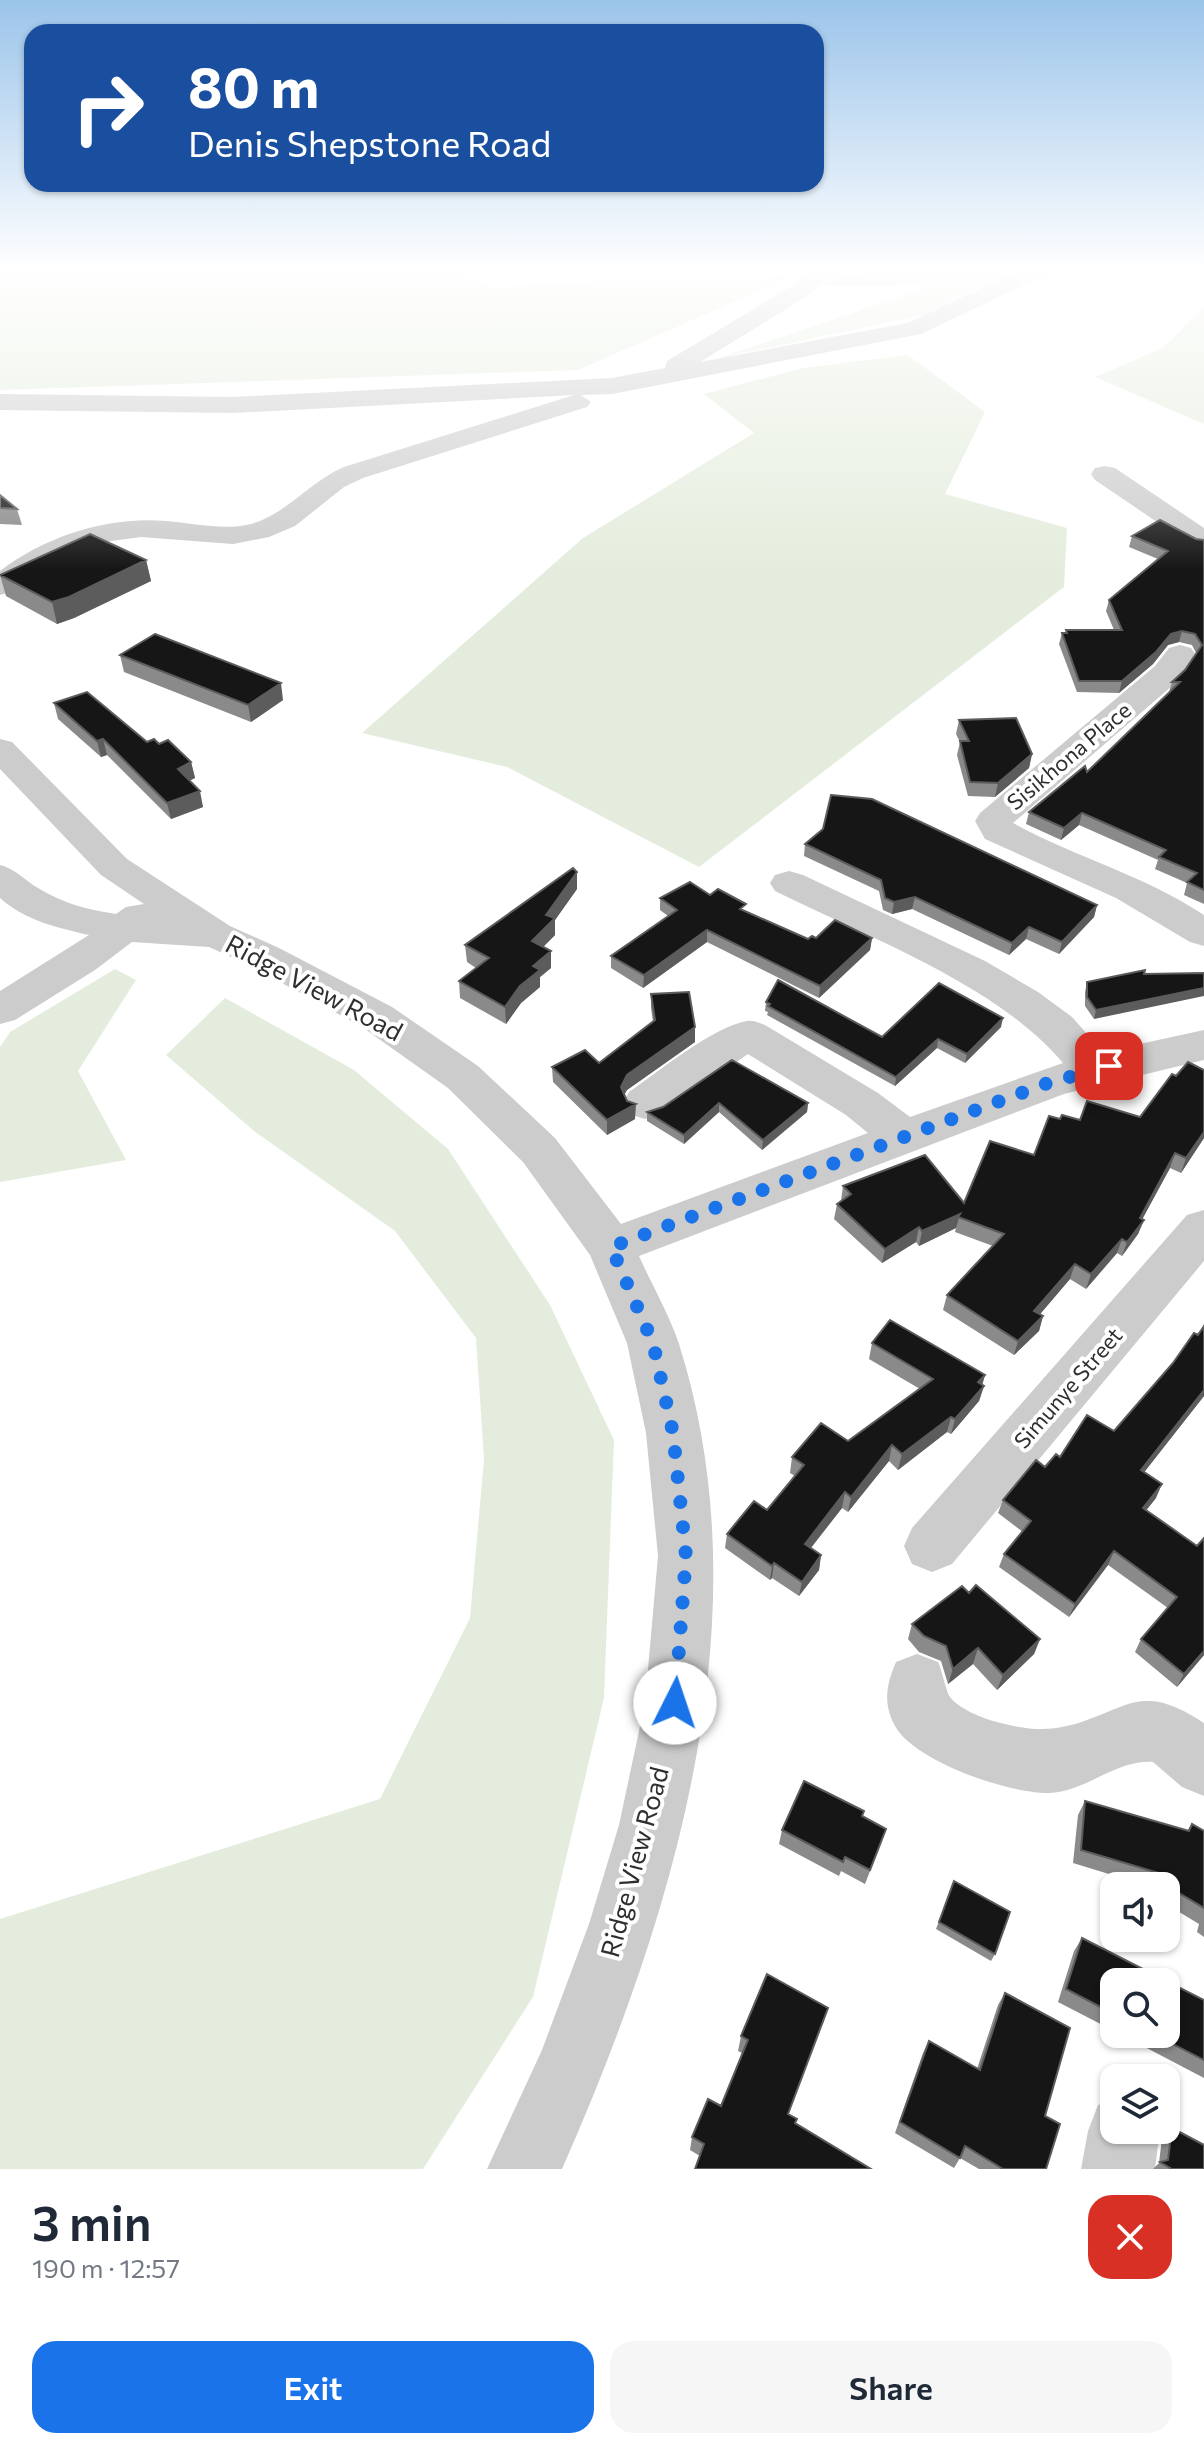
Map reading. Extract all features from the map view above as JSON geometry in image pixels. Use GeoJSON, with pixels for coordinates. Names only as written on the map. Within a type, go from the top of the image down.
{"type":"FeatureCollection","features":[{"type":"Feature","properties":{"kind":"street"},"geometry":{"type":"LineString","coordinates":[[660,377],[673,368]]}},
{"type":"Feature","properties":{"kind":"street"},"geometry":{"type":"LineString","coordinates":[[0,402],[233,405],[612,386],[706,368]]}},
{"type":"Feature","properties":{"kind":"street"},"geometry":{"type":"LineString","coordinates":[[0,586],[22,567],[49,553],[116,532],[145,527],[229,537],[260,531],[303,508],[342,477],[554,411],[612,386]]}},
{"type":"Feature","properties":{"kind":"street"},"geometry":{"type":"LineString","coordinates":[[1105,474],[1204,541]]}},
{"type":"Feature","properties":{"kind":"street","name":"Sisikhona Place"},"geometry":{"type":"LineString","coordinates":[[1180,655],[1167,673],[999,815],[994,826],[998,831],[1123,886],[1171,911],[1204,933]]}},
{"type":"Feature","properties":{"kind":"street","name":"Ridge View Road"},"geometry":{"type":"LineString","coordinates":[[0,749],[114,867],[216,935],[265,957],[377,1017],[463,1077],[539,1150],[611,1247],[653,1343],[673,1433],[686,1556],[675,1703],[651,1825],[622,1924],[572,2064],[524,2169]]}},
{"type":"Feature","properties":{"kind":"street","name":"Ridge View Road"},"geometry":{"type":"LineString","coordinates":[[0,877],[24,900],[44,910],[126,927],[216,935]]}},
{"type":"Feature","properties":{"kind":"street"},"geometry":{"type":"LineString","coordinates":[[789,883],[971,971],[1023,1002],[1057,1027],[1093,1069]]}},
{"type":"Feature","properties":{"kind":"street"},"geometry":{"type":"LineString","coordinates":[[0,1010],[48,982],[163,897]]}},
{"type":"Feature","properties":{"kind":"street"},"geometry":{"type":"LineString","coordinates":[[645,1103],[731,1044],[750,1035],[862,1104],[906,1138]]}},
{"type":"Feature","properties":{"kind":"street"},"geometry":{"type":"LineString","coordinates":[[611,1247],[1048,1083],[1093,1069],[1204,1045]]}},
{"type":"Feature","properties":{"kind":"street","name":"Simunye Street"},"geometry":{"type":"LineString","coordinates":[[932,1546],[1204,1228]]}},
{"type":"Feature","properties":{"kind":"street"},"geometry":{"type":"LineString","coordinates":[[917,1683],[918,1708],[939,1729],[1018,1758],[1041,1762],[1065,1760],[1145,1731],[1161,1734],[1180,1744],[1204,1765]]}},
{"type":"Feature","properties":{"kind":"street"},"geometry":{"type":"LineString","coordinates":[[1118,2169],[1122,2144]]}},
{"type":"Feature","properties":{"kind":"green space"},"geometry":{"type":"Polygon","coordinates":[[[0,368],[582,368],[578,370],[0,390],[0,368]]]}},
{"type":"Feature","properties":{"kind":"green space"},"geometry":{"type":"Polygon","coordinates":[[[802,368],[926,368],[985,412],[945,494],[1067,528],[1064,587],[699,867],[507,767],[362,733],[583,538],[754,433],[704,394],[802,368]]]}},
{"type":"Feature","properties":{"kind":"green space"},"geometry":{"type":"Polygon","coordinates":[[[1116,368],[1204,368],[1204,424],[1095,377],[1116,368]]]}},
{"type":"Feature","properties":{"kind":"green space"},"geometry":{"type":"Polygon","coordinates":[[[115,969],[136,980],[78,1071],[126,1160],[0,1182],[0,1047],[10,1032],[115,969]]]}},
{"type":"Feature","properties":{"kind":"green space"},"geometry":{"type":"Polygon","coordinates":[[[225,998],[354,1070],[448,1149],[550,1305],[614,1440],[604,1698],[533,1997],[423,2169],[0,2169],[0,1919],[380,1799],[470,1618],[484,1459],[476,1338],[395,1231],[254,1131],[166,1055],[225,998]]]}},
{"type":"Feature","properties":{"kind":"building"},"geometry":{"type":"Polygon","coordinates":[[[0,495],[17,509],[0,508],[0,495]]]}},
{"type":"Feature","properties":{"kind":"building"},"geometry":{"type":"Polygon","coordinates":[[[1160,520],[1196,539],[1204,540],[1204,890],[1187,882],[1197,873],[1159,857],[1166,850],[1082,813],[1064,828],[1029,812],[1085,766],[1087,772],[1180,682],[1172,682],[1185,670],[1202,645],[1195,634],[1182,631],[1171,634],[1156,652],[1122,681],[1079,681],[1062,633],[1067,633],[1066,630],[1122,630],[1109,600],[1168,551],[1132,536],[1160,520]]]}},
{"type":"Feature","properties":{"kind":"building"},"geometry":{"type":"Polygon","coordinates":[[[90,534],[146,560],[52,602],[0,575],[90,534]]]}},
{"type":"Feature","properties":{"kind":"building"},"geometry":{"type":"Polygon","coordinates":[[[155,634],[281,683],[248,705],[120,655],[155,634]]]}},
{"type":"Feature","properties":{"kind":"building"},"geometry":{"type":"Polygon","coordinates":[[[87,692],[147,742],[154,739],[159,744],[168,740],[191,762],[178,769],[200,791],[167,803],[103,739],[97,741],[54,703],[87,692]]]}},
{"type":"Feature","properties":{"kind":"building"},"geometry":{"type":"Polygon","coordinates":[[[1016,718],[1032,754],[998,783],[970,782],[960,741],[969,741],[959,720],[1016,718]]]}},
{"type":"Feature","properties":{"kind":"building"},"geometry":{"type":"Polygon","coordinates":[[[831,795],[872,799],[1097,905],[1062,942],[1029,927],[1012,943],[915,897],[894,902],[885,898],[881,880],[805,844],[823,829],[831,795]]]}},
{"type":"Feature","properties":{"kind":"building"},"geometry":{"type":"Polygon","coordinates":[[[573,868],[577,872],[546,915],[555,918],[532,941],[551,951],[533,966],[540,970],[520,986],[505,1007],[459,981],[489,958],[465,945],[573,868]]]}},
{"type":"Feature","properties":{"kind":"building"},"geometry":{"type":"Polygon","coordinates":[[[690,882],[710,895],[718,889],[746,904],[740,909],[808,939],[812,936],[816,938],[835,920],[872,938],[820,986],[707,930],[644,975],[611,956],[677,910],[660,898],[690,882]]]}},
{"type":"Feature","properties":{"kind":"building"},"geometry":{"type":"Polygon","coordinates":[[[1145,970],[1144,974],[1204,973],[1204,988],[1096,1010],[1087,997],[1087,982],[1145,970]]]}},
{"type":"Feature","properties":{"kind":"building"},"geometry":{"type":"Polygon","coordinates":[[[778,980],[882,1037],[939,983],[1003,1018],[967,1054],[938,1039],[896,1077],[768,1006],[770,1004],[766,1002],[778,980]]]}},
{"type":"Feature","properties":{"kind":"building"},"geometry":{"type":"Polygon","coordinates":[[[689,992],[695,1027],[627,1075],[621,1087],[627,1101],[636,1104],[607,1120],[552,1067],[585,1050],[599,1063],[655,1020],[651,994],[689,992]]]}},
{"type":"Feature","properties":{"kind":"building"},"geometry":{"type":"Polygon","coordinates":[[[732,1060],[808,1103],[763,1140],[719,1103],[684,1135],[647,1112],[663,1107],[732,1060]]]}},
{"type":"Feature","properties":{"kind":"building"},"geometry":{"type":"Polygon","coordinates":[[[1188,1062],[1204,1070],[1204,1132],[1186,1158],[1175,1153],[1140,1218],[1144,1220],[1127,1242],[1122,1239],[1091,1274],[1075,1264],[1034,1311],[1043,1316],[1018,1341],[947,1295],[1004,1234],[958,1217],[960,1214],[922,1231],[919,1227],[885,1249],[837,1204],[851,1194],[843,1186],[925,1155],[964,1203],[990,1141],[1034,1155],[1049,1116],[1060,1119],[1062,1115],[1080,1120],[1087,1101],[1140,1117],[1172,1074],[1176,1076],[1188,1062]]]}},
{"type":"Feature","properties":{"kind":"building"},"geometry":{"type":"Polygon","coordinates":[[[890,1320],[985,1375],[978,1382],[984,1386],[955,1419],[951,1417],[902,1454],[892,1445],[851,1497],[845,1492],[805,1544],[821,1555],[802,1582],[774,1563],[772,1566],[727,1534],[754,1501],[767,1510],[804,1465],[792,1457],[821,1423],[848,1441],[933,1379],[872,1343],[890,1320]]]}},
{"type":"Feature","properties":{"kind":"building"},"geometry":{"type":"Polygon","coordinates":[[[1204,1326],[1204,1390],[1141,1470],[1162,1484],[1143,1508],[1197,1546],[1204,1538],[1204,1651],[1184,1674],[1141,1639],[1177,1597],[1114,1551],[1075,1604],[1004,1554],[1031,1521],[1003,1500],[1036,1460],[1045,1467],[1056,1454],[1060,1457],[1087,1415],[1114,1431],[1173,1363],[1194,1333],[1198,1335],[1204,1326]]]}},
{"type":"Feature","properties":{"kind":"building"},"geometry":{"type":"Polygon","coordinates":[[[976,1585],[1040,1639],[1003,1675],[978,1648],[953,1669],[946,1646],[924,1636],[912,1624],[962,1586],[969,1593],[976,1585]]]}},
{"type":"Feature","properties":{"kind":"building"},"geometry":{"type":"Polygon","coordinates":[[[804,1781],[864,1811],[862,1816],[886,1829],[870,1870],[845,1857],[843,1862],[782,1830],[804,1781]]]}},
{"type":"Feature","properties":{"kind":"building"},"geometry":{"type":"Polygon","coordinates":[[[1085,1801],[1189,1831],[1192,1824],[1204,1831],[1204,1908],[1180,1894],[1180,1872],[1155,1872],[1081,1850],[1085,1801]]]}},
{"type":"Feature","properties":{"kind":"building"},"geometry":{"type":"Polygon","coordinates":[[[954,1881],[1010,1912],[995,1954],[939,1922],[954,1881]]]}},
{"type":"Feature","properties":{"kind":"building"},"geometry":{"type":"Polygon","coordinates":[[[1082,1938],[1100,1947],[1100,1952],[1110,1952],[1141,1968],[1100,1968],[1100,2007],[1066,1989],[1082,1938]]]}},
{"type":"Feature","properties":{"kind":"building"},"geometry":{"type":"Polygon","coordinates":[[[767,1974],[828,2008],[788,2114],[797,2119],[795,2123],[871,2169],[695,2169],[704,2144],[692,2137],[708,2099],[721,2106],[748,2040],[741,2036],[767,1974]]]}},
{"type":"Feature","properties":{"kind":"building"},"geometry":{"type":"Polygon","coordinates":[[[1180,1988],[1204,2000],[1204,2060],[1180,2048],[1180,1988]]]}},
{"type":"Feature","properties":{"kind":"building"},"geometry":{"type":"Polygon","coordinates":[[[1005,1993],[1070,2028],[1045,2116],[1060,2124],[1046,2169],[1003,2169],[965,2146],[960,2158],[900,2122],[929,2041],[980,2070],[1005,1993]]]}},
{"type":"Feature","properties":{"kind":"building"},"geometry":{"type":"Polygon","coordinates":[[[1180,2132],[1204,2145],[1204,2169],[1172,2169],[1160,2162],[1168,2160],[1170,2144],[1180,2144],[1180,2132]]]}},
{"type":"Feature","properties":{"kind":"route"},"geometry":{"type":"LineString","coordinates":[[675,1703],[686,1556],[673,1433],[653,1343],[611,1247],[1048,1083],[1109,1066]]}}]}
